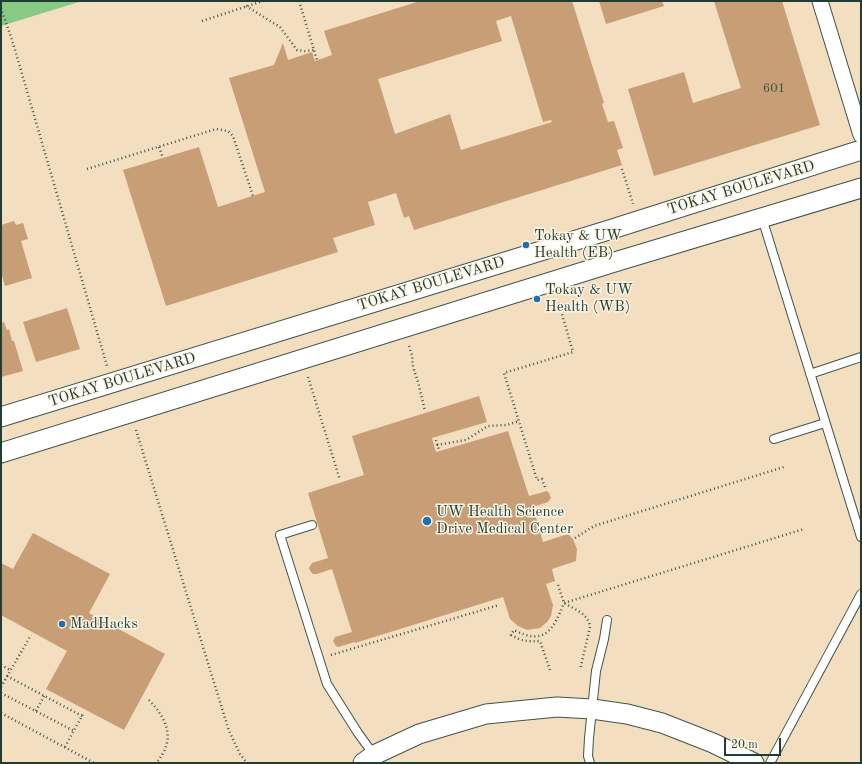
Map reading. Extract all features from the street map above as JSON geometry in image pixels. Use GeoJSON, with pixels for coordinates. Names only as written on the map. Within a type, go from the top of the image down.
{"type":"FeatureCollection","features":[{"type":"Feature","properties":{"kind":"street"},"geometry":{"type":"LineString","coordinates":[[820,1],[861,136]]}},
{"type":"Feature","properties":{"kind":"street","name":"TOKAY BOULEVARD"},"geometry":{"type":"LineString","coordinates":[[1,417],[609,230],[861,150]]}},
{"type":"Feature","properties":{"kind":"street"},"geometry":{"type":"LineString","coordinates":[[1,453],[861,188]]}},
{"type":"Feature","properties":{"kind":"street"},"geometry":{"type":"LineString","coordinates":[[369,759],[419,734],[486,714],[557,707],[592,709],[627,714],[662,723],[713,743],[754,763]]}},
{"type":"Feature","properties":{"kind":"lane"},"geometry":{"type":"LineString","coordinates":[[762,218],[861,537]]}},
{"type":"Feature","properties":{"kind":"lane"},"geometry":{"type":"LineString","coordinates":[[810,374],[861,358]]}},
{"type":"Feature","properties":{"kind":"lane"},"geometry":{"type":"LineString","coordinates":[[774,438],[825,423]]}},
{"type":"Feature","properties":{"kind":"lane"},"geometry":{"type":"LineString","coordinates":[[312,525],[280,535],[327,684],[358,733],[369,759]]}},
{"type":"Feature","properties":{"kind":"lane"},"geometry":{"type":"LineString","coordinates":[[770,763],[861,594]]}},
{"type":"Feature","properties":{"kind":"lane"},"geometry":{"type":"LineString","coordinates":[[590,763],[588,756],[596,671],[607,620]]}},
{"type":"Feature","properties":{"kind":"path"},"geometry":{"type":"LineString","coordinates":[[202,21],[263,1]]}},
{"type":"Feature","properties":{"kind":"path"},"geometry":{"type":"LineString","coordinates":[[299,1],[317,60]]}},
{"type":"Feature","properties":{"kind":"path"},"geometry":{"type":"LineString","coordinates":[[246,6],[280,27],[297,50],[314,50]]}},
{"type":"Feature","properties":{"kind":"path"},"geometry":{"type":"LineString","coordinates":[[1,8],[107,368]]}},
{"type":"Feature","properties":{"kind":"path"},"geometry":{"type":"LineString","coordinates":[[87,170],[216,129],[228,131],[234,136],[253,196]]}},
{"type":"Feature","properties":{"kind":"path"},"geometry":{"type":"LineString","coordinates":[[159,147],[163,158]]}},
{"type":"Feature","properties":{"kind":"path"},"geometry":{"type":"LineString","coordinates":[[622,169],[633,206]]}},
{"type":"Feature","properties":{"kind":"path"},"geometry":{"type":"LineString","coordinates":[[545,487],[542,479],[537,480],[504,372],[573,352],[558,300]]}},
{"type":"Feature","properties":{"kind":"path"},"geometry":{"type":"LineString","coordinates":[[409,346],[425,411]]}},
{"type":"Feature","properties":{"kind":"path"},"geometry":{"type":"LineString","coordinates":[[308,376],[340,480]]}},
{"type":"Feature","properties":{"kind":"path"},"geometry":{"type":"LineString","coordinates":[[437,445],[466,440],[488,426],[507,425],[519,421]]}},
{"type":"Feature","properties":{"kind":"path"},"geometry":{"type":"LineString","coordinates":[[135,430],[229,731],[240,754],[247,763]]}},
{"type":"Feature","properties":{"kind":"path"},"geometry":{"type":"LineString","coordinates":[[436,440],[439,450]]}},
{"type":"Feature","properties":{"kind":"path"},"geometry":{"type":"LineString","coordinates":[[575,538],[594,526],[784,468]]}},
{"type":"Feature","properties":{"kind":"path"},"geometry":{"type":"LineString","coordinates":[[550,670],[540,641],[524,641],[511,634],[514,630],[526,636],[533,637],[543,635],[549,631],[553,625],[564,603],[804,529]]}},
{"type":"Feature","properties":{"kind":"path"},"geometry":{"type":"LineString","coordinates":[[558,585],[564,603],[588,618],[590,623],[580,670]]}},
{"type":"Feature","properties":{"kind":"path"},"geometry":{"type":"LineString","coordinates":[[319,659],[499,605]]}},
{"type":"Feature","properties":{"kind":"path"},"geometry":{"type":"LineString","coordinates":[[1,686],[31,635]]}},
{"type":"Feature","properties":{"kind":"path"},"geometry":{"type":"LineString","coordinates":[[1,665],[10,670]]}},
{"type":"Feature","properties":{"kind":"path"},"geometry":{"type":"LineString","coordinates":[[7,676],[82,716]]}},
{"type":"Feature","properties":{"kind":"path"},"geometry":{"type":"LineString","coordinates":[[1,693],[74,732]]}},
{"type":"Feature","properties":{"kind":"path"},"geometry":{"type":"LineString","coordinates":[[36,711],[44,696]]}},
{"type":"Feature","properties":{"kind":"path"},"geometry":{"type":"LineString","coordinates":[[149,700],[162,716],[168,736],[162,754],[156,763]]}},
{"type":"Feature","properties":{"kind":"path"},"geometry":{"type":"LineString","coordinates":[[66,748],[84,712]]}},
{"type":"Feature","properties":{"kind":"path"},"geometry":{"type":"LineString","coordinates":[[1,713],[94,763]]}},
{"type":"Feature","properties":{"kind":"green space"},"geometry":{"type":"Polygon","coordinates":[[[1,1],[82,1],[1,26],[1,1]]]}},
{"type":"Feature","properties":{"kind":"building"},"geometry":{"type":"Polygon","coordinates":[[[420,1],[572,1],[604,103],[602,104],[608,122],[614,121],[623,148],[617,150],[622,165],[414,230],[409,216],[404,218],[396,193],[368,202],[375,225],[333,238],[338,252],[166,306],[123,170],[199,147],[218,207],[265,192],[229,78],[274,65],[283,43],[288,60],[312,52],[315,61],[332,55],[324,31],[420,1]],[[511,16],[496,21],[502,41],[378,79],[395,134],[450,114],[461,150],[552,122],[551,120],[543,122],[511,16]]]}},
{"type":"Feature","properties":{"kind":"building"},"geometry":{"type":"Polygon","coordinates":[[[599,1],[662,1],[664,6],[606,24],[599,1]]]}},
{"type":"Feature","properties":{"kind":"building"},"geometry":{"type":"Polygon","coordinates":[[[714,1],[782,1],[820,125],[654,176],[628,89],[684,72],[693,103],[741,88],[714,1]]]}},
{"type":"Feature","properties":{"kind":"building"},"geometry":{"type":"Polygon","coordinates":[[[14,221],[16,225],[23,223],[28,239],[21,241],[32,278],[5,286],[1,272],[1,225],[14,221]]]}},
{"type":"Feature","properties":{"kind":"building"},"geometry":{"type":"Polygon","coordinates":[[[67,308],[80,349],[36,362],[23,322],[67,308]]]}},
{"type":"Feature","properties":{"kind":"building"},"geometry":{"type":"Polygon","coordinates":[[[4,322],[7,330],[9,329],[12,341],[14,341],[23,371],[1,377],[1,323],[4,322]]]}},
{"type":"Feature","properties":{"kind":"building","name":"UW Health Science Drive Medical Center"},"geometry":{"type":"Polygon","coordinates":[[[479,396],[487,422],[432,438],[436,452],[508,431],[529,496],[547,491],[551,498],[548,502],[533,507],[543,542],[568,534],[573,539],[577,549],[576,561],[552,569],[555,581],[546,584],[553,605],[551,616],[540,628],[527,630],[518,626],[510,619],[503,597],[355,643],[338,647],[336,646],[333,641],[335,637],[352,632],[332,569],[313,574],[309,568],[312,563],[328,558],[308,493],[364,475],[352,436],[479,396]]]}},
{"type":"Feature","properties":{"kind":"building","name":"MadHacks"},"geometry":{"type":"Polygon","coordinates":[[[33,533],[110,574],[89,613],[165,654],[124,730],[46,689],[67,651],[1,615],[1,563],[13,569],[33,533]]]}},
{"type":"Feature","properties":{"kind":"place","name":"Tokay & UW Health (EB)"},"geometry":{"type":"Point","coordinates":[526,245]}},
{"type":"Feature","properties":{"kind":"place","name":"Tokay & UW Health (WB)"},"geometry":{"type":"Point","coordinates":[537,299]}},
{"type":"Feature","properties":{"kind":"place","name":"UW Health Science Drive Medical Center"},"geometry":{"type":"Point","coordinates":[427,521]}},
{"type":"Feature","properties":{"kind":"place","name":"MadHacks"},"geometry":{"type":"Point","coordinates":[62,624]}}]}
